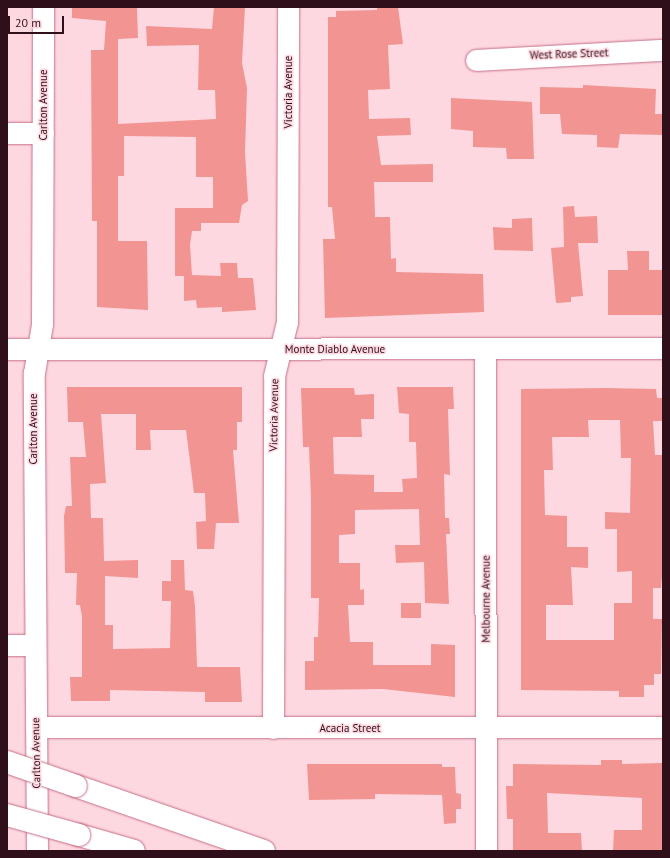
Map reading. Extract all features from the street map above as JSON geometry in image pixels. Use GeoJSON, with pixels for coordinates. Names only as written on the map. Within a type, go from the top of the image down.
{"type":"FeatureCollection","features":[{"type":"Feature","properties":{"kind":"highway"},"geometry":{"type":"LineString","coordinates":[[7,762],[264,851]]}},
{"type":"Feature","properties":{"kind":"highway"},"geometry":{"type":"LineString","coordinates":[[7,815],[134,851]]}},
{"type":"Feature","properties":{"kind":"street","name":"Carlton Avenue"},"geometry":{"type":"LineString","coordinates":[[36,851],[36,727],[33,645],[34,373],[42,324],[44,133],[43,7]]}},
{"type":"Feature","properties":{"kind":"street","name":"Victoria Avenue"},"geometry":{"type":"LineString","coordinates":[[273,728],[274,376],[287,322],[288,7]]}},
{"type":"Feature","properties":{"kind":"street","name":"West Rose Street"},"geometry":{"type":"LineString","coordinates":[[476,60],[663,50]]}},
{"type":"Feature","properties":{"kind":"street"},"geometry":{"type":"LineString","coordinates":[[7,133],[44,133]]}},
{"type":"Feature","properties":{"kind":"street","name":"Melbourne Avenue"},"geometry":{"type":"LineString","coordinates":[[485,348],[486,850]]}},
{"type":"Feature","properties":{"kind":"street","name":"Monte Diablo Avenue"},"geometry":{"type":"LineString","coordinates":[[7,349],[663,348]]}},
{"type":"Feature","properties":{"kind":"street"},"geometry":{"type":"LineString","coordinates":[[7,645],[33,645]]}},
{"type":"Feature","properties":{"kind":"street","name":"Acacia Street"},"geometry":{"type":"LineString","coordinates":[[36,727],[663,727]]}},
{"type":"Feature","properties":{"kind":"building"},"geometry":{"type":"Polygon","coordinates":[[[72,7],[137,7],[138,38],[118,39],[118,124],[216,119],[215,90],[198,90],[199,45],[147,46],[146,26],[212,29],[214,7],[245,7],[242,63],[247,88],[245,152],[248,201],[242,205],[239,223],[201,223],[201,231],[192,231],[190,245],[192,275],[221,276],[220,263],[237,263],[238,278],[253,278],[256,310],[222,312],[222,307],[197,308],[196,300],[184,301],[184,276],[175,276],[175,208],[213,208],[213,177],[196,177],[196,137],[124,136],[124,176],[118,176],[118,241],[147,241],[148,310],[97,307],[97,221],[92,221],[91,50],[104,50],[106,21],[72,18],[72,7]]]}},
{"type":"Feature","properties":{"kind":"building"},"geometry":{"type":"Polygon","coordinates":[[[377,7],[398,7],[403,44],[388,45],[390,89],[368,90],[369,119],[410,118],[411,135],[377,136],[381,165],[433,164],[433,182],[374,182],[375,217],[390,217],[391,259],[396,258],[396,272],[483,274],[484,312],[325,318],[323,239],[335,239],[332,207],[328,207],[328,17],[336,17],[336,11],[377,10],[377,7]]]}},
{"type":"Feature","properties":{"kind":"building"},"geometry":{"type":"Polygon","coordinates":[[[583,85],[656,89],[655,114],[663,114],[663,135],[620,134],[618,148],[597,147],[597,135],[562,134],[560,114],[540,114],[540,87],[583,88],[583,85]]]}},
{"type":"Feature","properties":{"kind":"building"},"geometry":{"type":"Polygon","coordinates":[[[451,98],[532,102],[534,159],[507,159],[506,148],[473,147],[473,131],[451,129],[451,98]]]}},
{"type":"Feature","properties":{"kind":"building"},"geometry":{"type":"Polygon","coordinates":[[[574,206],[575,217],[597,216],[598,243],[578,243],[583,296],[571,297],[571,302],[556,303],[551,248],[564,247],[563,207],[574,206]]]}},
{"type":"Feature","properties":{"kind":"building"},"geometry":{"type":"Polygon","coordinates":[[[532,218],[533,251],[494,250],[493,227],[512,228],[512,219],[532,218]]]}},
{"type":"Feature","properties":{"kind":"building"},"geometry":{"type":"Polygon","coordinates":[[[627,251],[649,251],[649,270],[663,270],[663,315],[608,315],[608,270],[628,270],[627,251]]]}},
{"type":"Feature","properties":{"kind":"building"},"geometry":{"type":"Polygon","coordinates":[[[67,387],[242,387],[242,422],[237,422],[237,450],[233,450],[239,523],[216,523],[214,549],[197,549],[196,522],[206,521],[205,493],[194,493],[186,430],[150,430],[151,450],[136,450],[136,414],[101,414],[106,483],[90,484],[91,518],[103,518],[104,561],[138,560],[138,578],[105,576],[105,625],[113,625],[113,649],[170,648],[171,601],[162,601],[162,581],[171,581],[171,560],[184,560],[185,590],[193,591],[195,606],[197,667],[240,667],[242,702],[205,702],[205,692],[110,690],[110,701],[71,701],[70,677],[82,677],[82,617],[80,605],[76,605],[77,573],[65,573],[64,516],[66,506],[72,506],[70,457],[86,457],[83,422],[68,422],[67,387]]]}},
{"type":"Feature","properties":{"kind":"building"},"geometry":{"type":"Polygon","coordinates":[[[397,387],[453,387],[454,409],[448,409],[450,475],[444,474],[445,518],[449,518],[450,534],[446,534],[449,604],[425,603],[424,562],[396,563],[395,545],[420,545],[419,509],[355,510],[355,534],[339,535],[339,563],[360,563],[360,590],[364,589],[364,605],[348,605],[350,642],[373,642],[373,665],[431,665],[431,644],[455,645],[455,697],[383,689],[305,690],[305,661],[314,661],[314,637],[318,637],[319,598],[311,598],[311,498],[309,447],[303,447],[301,388],[354,388],[355,395],[374,394],[374,419],[361,419],[362,437],[333,437],[334,474],[374,475],[374,492],[403,492],[402,479],[417,478],[416,442],[409,442],[409,414],[399,413],[397,387]]]}},
{"type":"Feature","properties":{"kind":"building"},"geometry":{"type":"Polygon","coordinates":[[[521,389],[656,389],[657,398],[663,398],[663,421],[653,421],[655,455],[663,455],[663,564],[661,588],[653,588],[653,619],[662,619],[661,674],[654,674],[654,685],[644,685],[644,697],[619,697],[619,691],[521,690],[521,389]],[[588,420],[589,437],[552,437],[553,470],[544,470],[545,515],[567,516],[567,547],[588,547],[588,568],[571,567],[573,605],[546,605],[546,640],[614,640],[614,603],[632,603],[632,571],[617,572],[617,529],[605,529],[605,512],[630,513],[631,458],[621,458],[620,420],[588,420]]]}},
{"type":"Feature","properties":{"kind":"building"},"geometry":{"type":"Polygon","coordinates":[[[401,603],[421,603],[421,618],[401,618],[401,603]]]}},
{"type":"Feature","properties":{"kind":"building"},"geometry":{"type":"Polygon","coordinates":[[[601,760],[622,760],[622,764],[663,763],[662,851],[613,851],[614,830],[642,830],[642,798],[547,793],[548,833],[581,833],[582,851],[513,851],[513,819],[507,819],[506,786],[513,786],[513,764],[601,765],[601,760]]]}},
{"type":"Feature","properties":{"kind":"building"},"geometry":{"type":"Polygon","coordinates":[[[307,764],[442,764],[442,767],[455,767],[456,793],[461,794],[461,809],[456,809],[456,823],[444,824],[442,795],[375,794],[375,799],[309,800],[307,764]]]}}]}
